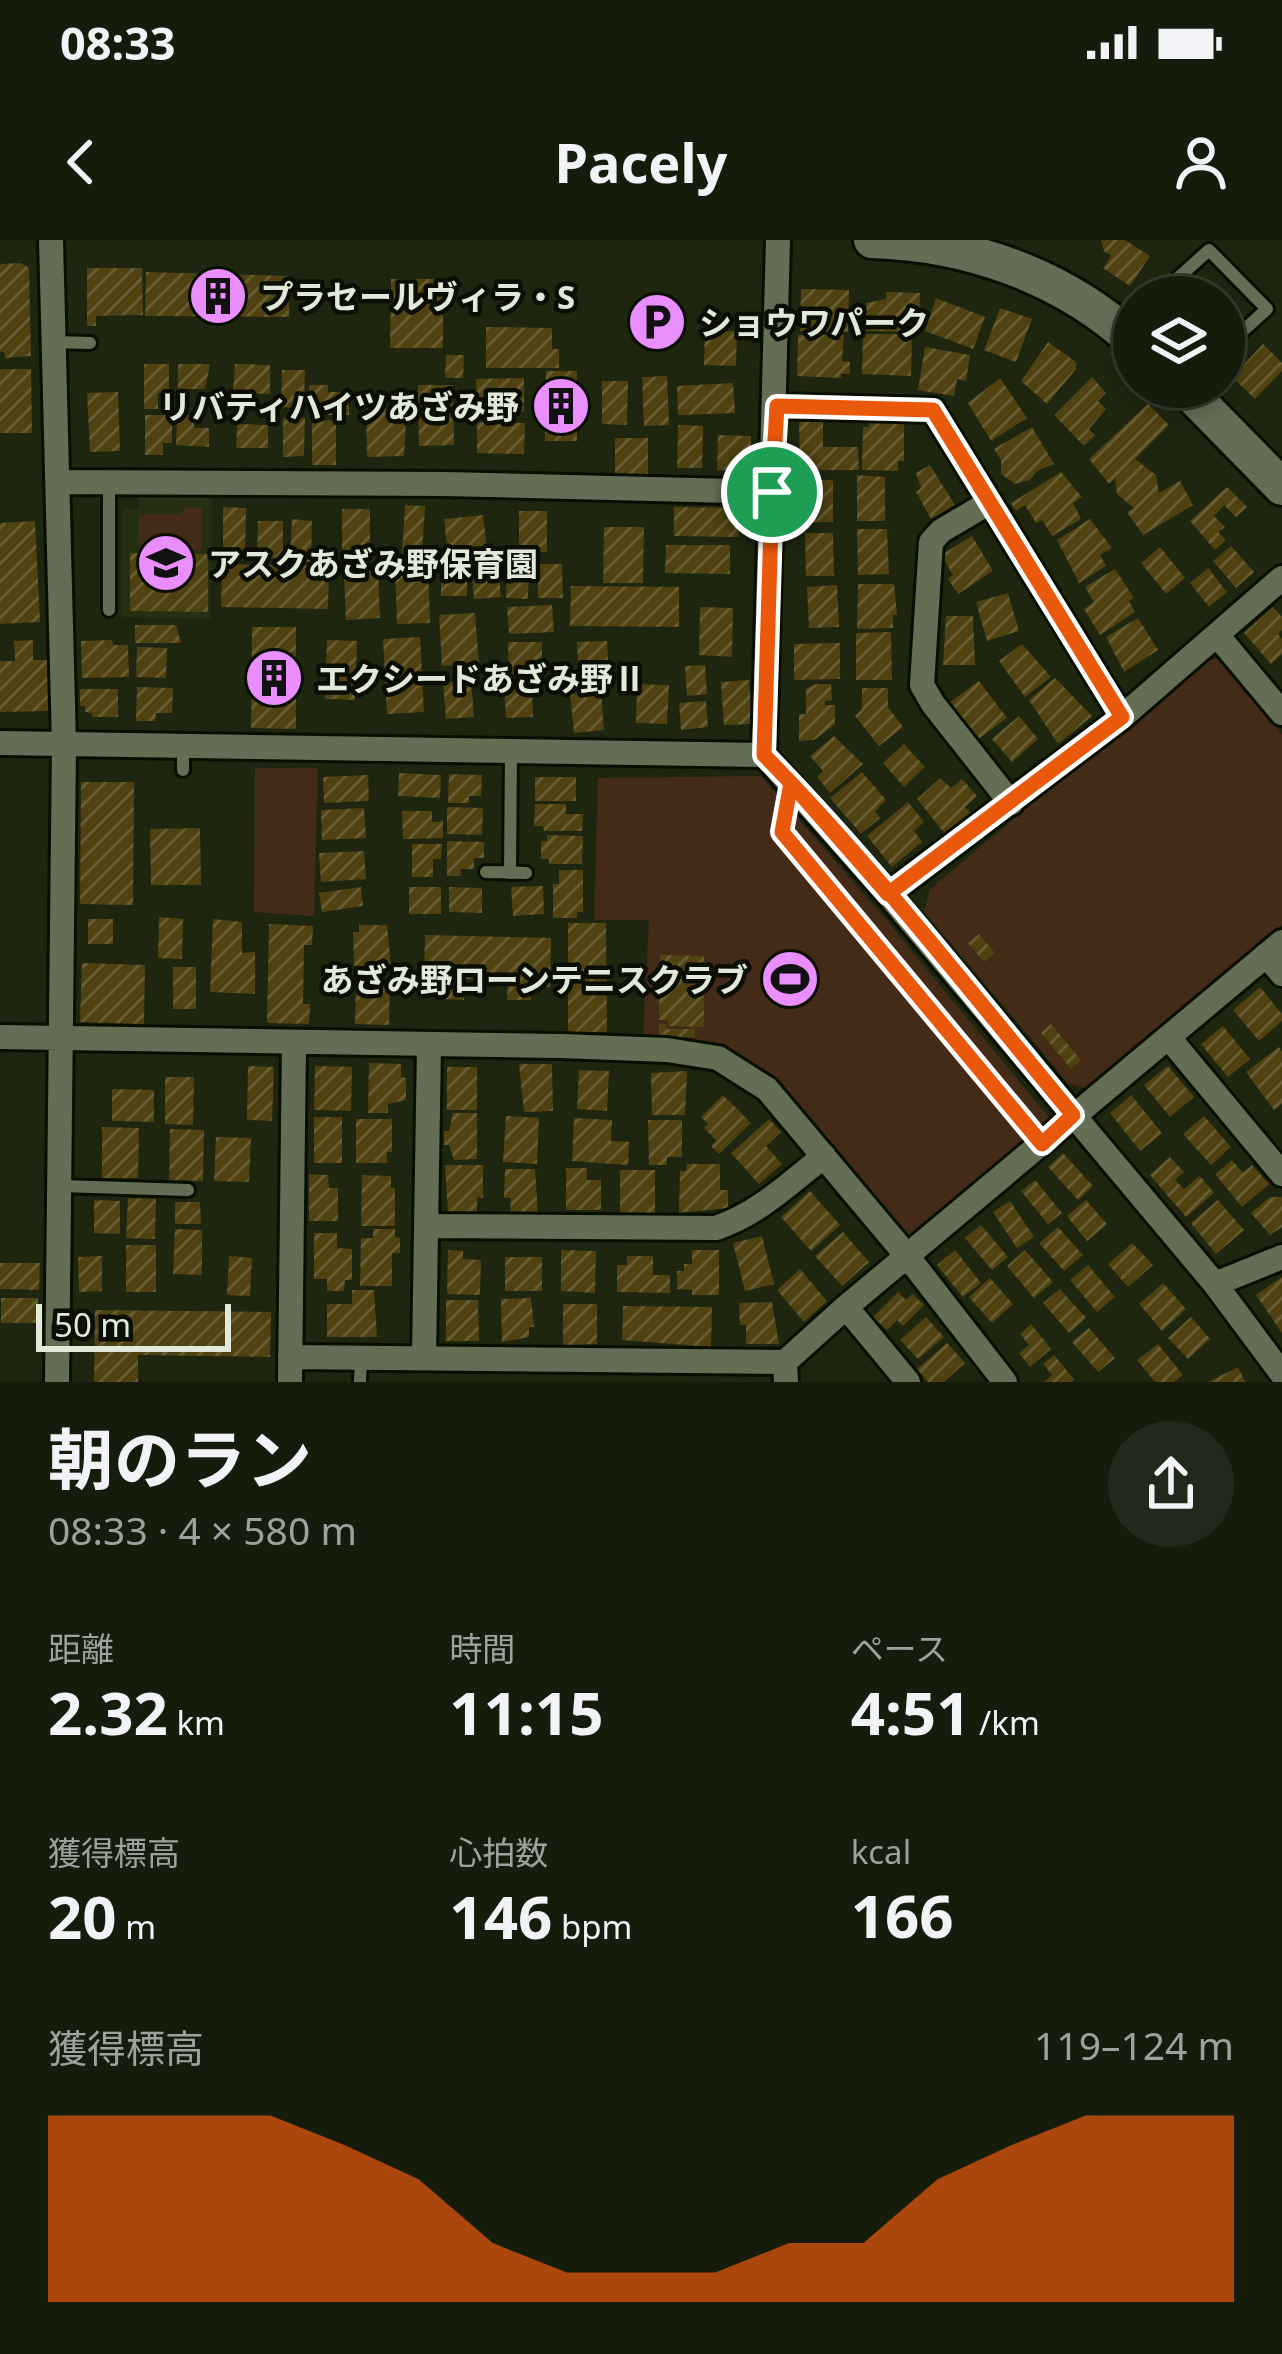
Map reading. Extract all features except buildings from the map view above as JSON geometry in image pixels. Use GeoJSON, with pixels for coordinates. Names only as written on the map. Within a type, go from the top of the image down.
{"type":"FeatureCollection","features":[{"type":"Feature","properties":{"kind":"street"},"geometry":{"type":"LineString","coordinates":[[51,240],[64,744],[57,1382]]}},
{"type":"Feature","properties":{"kind":"street"},"geometry":{"type":"LineString","coordinates":[[764,755],[778,240]]}},
{"type":"Feature","properties":{"kind":"street"},"geometry":{"type":"LineString","coordinates":[[872,240],[956,244],[1058,286],[1113,326]]}},
{"type":"Feature","properties":{"kind":"street"},"geometry":{"type":"LineString","coordinates":[[777,406],[933,410],[1122,717]]}},
{"type":"Feature","properties":{"kind":"street"},"geometry":{"type":"LineString","coordinates":[[1205,408],[1282,487]]}},
{"type":"Feature","properties":{"kind":"street"},"geometry":{"type":"LineString","coordinates":[[59,482],[772,492]]}},
{"type":"Feature","properties":{"kind":"street"},"geometry":{"type":"LineString","coordinates":[[990,502],[931,542],[922,685],[1011,803]]}},
{"type":"Feature","properties":{"kind":"street"},"geometry":{"type":"LineString","coordinates":[[888,894],[1122,717],[1282,578]]}},
{"type":"Feature","properties":{"kind":"street"},"geometry":{"type":"LineString","coordinates":[[1217,635],[1282,713]]}},
{"type":"Feature","properties":{"kind":"street"},"geometry":{"type":"LineString","coordinates":[[0,743],[64,744],[183,758],[512,751],[764,755],[888,894],[1215,1284],[1282,1374]]}},
{"type":"Feature","properties":{"kind":"street"},"geometry":{"type":"LineString","coordinates":[[294,1042],[290,1370],[360,1370],[424,1358],[532,1371],[785,1372],[846,1307],[1073,1115],[1277,957]]}},
{"type":"Feature","properties":{"kind":"street"},"geometry":{"type":"LineString","coordinates":[[0,1037],[429,1043],[667,1050],[718,1058],[767,1089],[1005,1382]]}},
{"type":"Feature","properties":{"kind":"street"},"geometry":{"type":"LineString","coordinates":[[1169,1039],[1282,1174]]}},
{"type":"Feature","properties":{"kind":"street"},"geometry":{"type":"LineString","coordinates":[[424,1358],[429,1043]]}},
{"type":"Feature","properties":{"kind":"street"},"geometry":{"type":"LineString","coordinates":[[427,1226],[716,1228],[762,1206],[824,1156]]}},
{"type":"Feature","properties":{"kind":"street"},"geometry":{"type":"LineString","coordinates":[[1215,1284],[1282,1257]]}},
{"type":"Feature","properties":{"kind":"street"},"geometry":{"type":"LineString","coordinates":[[846,1307],[908,1382]]}},
{"type":"Feature","properties":{"kind":"lane"},"geometry":{"type":"LineString","coordinates":[[1180,276],[1210,250],[1235,276]]}},
{"type":"Feature","properties":{"kind":"lane"},"geometry":{"type":"LineString","coordinates":[[1245,286],[1267,309],[1245,329]]}},
{"type":"Feature","properties":{"kind":"lane"},"geometry":{"type":"LineString","coordinates":[[53,342],[90,343]]}},
{"type":"Feature","properties":{"kind":"lane"},"geometry":{"type":"LineString","coordinates":[[109,481],[109,610]]}},
{"type":"Feature","properties":{"kind":"lane"},"geometry":{"type":"LineString","coordinates":[[510,873],[512,751]]}},
{"type":"Feature","properties":{"kind":"lane"},"geometry":{"type":"LineString","coordinates":[[791,783],[782,832],[1042,1144]]}},
{"type":"Feature","properties":{"kind":"lane"},"geometry":{"type":"LineString","coordinates":[[486,872],[526,873]]}},
{"type":"Feature","properties":{"kind":"lane"},"geometry":{"type":"LineString","coordinates":[[61,1186],[188,1190]]}},
{"type":"Feature","properties":{"kind":"shaded area","name":"アスクあざみ野保育園"},"geometry":{"type":"Polygon","coordinates":[[[139,492],[212,493],[211,619],[121,617],[122,509],[139,509],[139,492]]]}},
{"type":"Feature","properties":{"kind":"shaded area"},"geometry":{"type":"Polygon","coordinates":[[[202,507],[202,550],[148,550],[147,545],[139,545],[139,514],[179,514],[185,508],[202,507]]]}},
{"type":"Feature","properties":{"kind":"shaded area"},"geometry":{"type":"Polygon","coordinates":[[[1217,659],[1282,735],[1282,925],[1090,1090],[1069,1084],[924,911],[930,889],[1202,661],[1217,659]]]}},
{"type":"Feature","properties":{"kind":"shaded area"},"geometry":{"type":"Polygon","coordinates":[[[255,768],[318,768],[314,916],[254,912],[255,768]]]}},
{"type":"Feature","properties":{"kind":"shaded area","name":"あざみ野ローンテニスクラブ"},"geometry":{"type":"Polygon","coordinates":[[[761,776],[1051,1120],[919,1234],[901,1235],[722,1051],[643,1037],[649,920],[594,920],[598,778],[761,776]]]}},
{"type":"Feature","properties":{"kind":"place","name":"プラセールヴィラ・S"},"geometry":{"type":"Point","coordinates":[218,296]}},
{"type":"Feature","properties":{"kind":"place","name":"ショウワパーク"},"geometry":{"type":"Point","coordinates":[657,322]}},
{"type":"Feature","properties":{"kind":"place","name":"リバティハイツあざみ野"},"geometry":{"type":"Point","coordinates":[561,406]}},
{"type":"Feature","properties":{"kind":"place","name":"アスクあざみ野保育園"},"geometry":{"type":"Point","coordinates":[166,563]}},
{"type":"Feature","properties":{"kind":"place","name":"エクシードあざみ野Ⅱ"},"geometry":{"type":"Point","coordinates":[274,678]}},
{"type":"Feature","properties":{"kind":"place","name":"あざみ野ローンテニスクラブ"},"geometry":{"type":"Point","coordinates":[790,979]}},
{"type":"Feature","properties":{"kind":"route"},"geometry":{"type":"LineString","coordinates":[[772,492],[764,755],[791,783],[888,894],[1073,1115],[1042,1144],[782,832],[791,783],[888,894],[1122,717],[933,410],[777,406],[772,492]]}}]}
